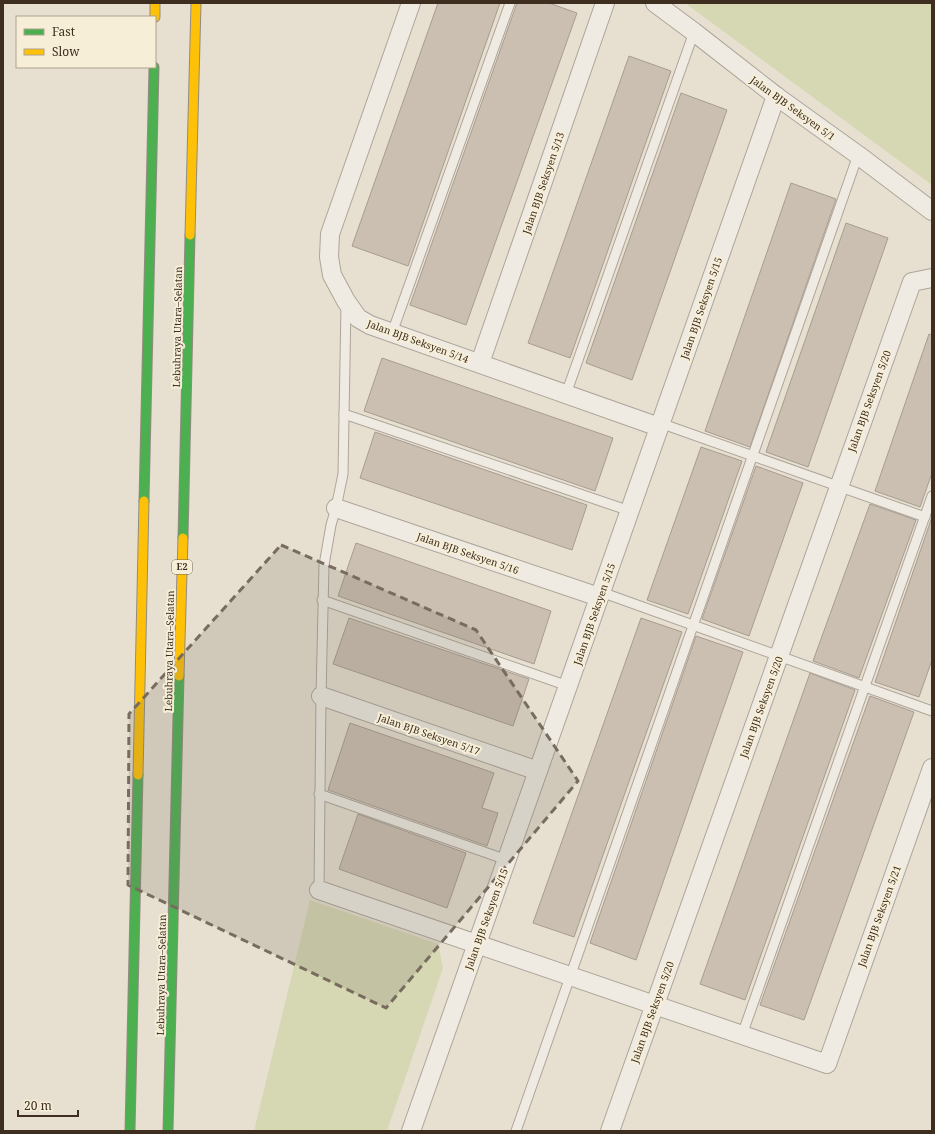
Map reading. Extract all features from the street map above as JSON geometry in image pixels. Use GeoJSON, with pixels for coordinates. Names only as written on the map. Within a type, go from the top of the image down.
{"type":"FeatureCollection","features":[{"type":"Feature","properties":{"kind":"highway"},"geometry":{"type":"LineString","coordinates":[[155,3],[155,16]]}},
{"type":"Feature","properties":{"kind":"highway","name":"Lebuhraya Utara–Selatan"},"geometry":{"type":"LineString","coordinates":[[168,1131],[196,3]]}},
{"type":"Feature","properties":{"kind":"highway"},"geometry":{"type":"LineString","coordinates":[[130,1131],[154,68]]}},
{"type":"Feature","properties":{"kind":"street","name":"Jalan BJB Seksyen 5/14"},"geometry":{"type":"LineString","coordinates":[[411,3],[330,234],[329,257],[332,275],[346,301],[358,318],[370,325],[566,394],[660,425]]}},
{"type":"Feature","properties":{"kind":"street","name":"Jalan BJB Seksyen 5/13"},"geometry":{"type":"LineString","coordinates":[[480,363],[606,3]]}},
{"type":"Feature","properties":{"kind":"street","name":"Jalan BJB Seksyen 5/1"},"geometry":{"type":"LineString","coordinates":[[655,3],[776,96],[932,211]]}},
{"type":"Feature","properties":{"kind":"street","name":"Jalan BJB Seksyen 5/15"},"geometry":{"type":"LineString","coordinates":[[411,1131],[776,96]]}},
{"type":"Feature","properties":{"kind":"street","name":"Jalan BJB Seksyen 5/20"},"geometry":{"type":"LineString","coordinates":[[610,1131],[912,282],[932,278]]}},
{"type":"Feature","properties":{"kind":"street","name":"Jalan BJB Seksyen 5/16"},"geometry":{"type":"LineString","coordinates":[[336,508],[600,595]]}},
{"type":"Feature","properties":{"kind":"street","name":"Jalan BJB Seksyen 5/17"},"geometry":{"type":"LineString","coordinates":[[321,696],[538,772]]}},
{"type":"Feature","properties":{"kind":"street","name":"Jalan BJB Seksyen 5/21"},"geometry":{"type":"LineString","coordinates":[[742,1035],[827,1064],[932,768]]}},
{"type":"Feature","properties":{"kind":"street"},"geometry":{"type":"LineString","coordinates":[[319,890],[742,1035]]}},
{"type":"Feature","properties":{"kind":"lane"},"geometry":{"type":"LineString","coordinates":[[392,333],[510,3]]}},
{"type":"Feature","properties":{"kind":"lane"},"geometry":{"type":"LineString","coordinates":[[566,394],[694,32]]}},
{"type":"Feature","properties":{"kind":"lane"},"geometry":{"type":"LineString","coordinates":[[516,1131],[858,155]]}},
{"type":"Feature","properties":{"kind":"lane"},"geometry":{"type":"LineString","coordinates":[[319,890],[322,600],[324,565],[331,525],[343,474],[346,301]]}},
{"type":"Feature","properties":{"kind":"lane"},"geometry":{"type":"LineString","coordinates":[[344,414],[630,511]]}},
{"type":"Feature","properties":{"kind":"lane"},"geometry":{"type":"LineString","coordinates":[[660,425],[925,517]]}},
{"type":"Feature","properties":{"kind":"lane"},"geometry":{"type":"LineString","coordinates":[[742,1035],[932,496]]}},
{"type":"Feature","properties":{"kind":"lane"},"geometry":{"type":"LineString","coordinates":[[600,595],[779,656],[932,711]]}},
{"type":"Feature","properties":{"kind":"lane"},"geometry":{"type":"LineString","coordinates":[[322,600],[568,686]]}},
{"type":"Feature","properties":{"kind":"lane"},"geometry":{"type":"LineString","coordinates":[[319,794],[507,860]]}},
{"type":"Feature","properties":{"kind":"highlighted area"},"geometry":{"type":"Polygon","coordinates":[[[281,545],[476,630],[578,781],[386,1008],[128,885],[129,714],[281,545]]]}},
{"type":"Feature","properties":{"kind":"green space"},"geometry":{"type":"Polygon","coordinates":[[[685,3],[932,3],[932,185],[685,3]]]}},
{"type":"Feature","properties":{"kind":"green space"},"geometry":{"type":"Polygon","coordinates":[[[310,900],[438,944],[443,968],[387,1131],[254,1131],[310,900]]]}},
{"type":"Feature","properties":{"kind":"building"},"geometry":{"type":"Polygon","coordinates":[[[438,3],[500,3],[408,266],[352,246],[438,3]]]}},
{"type":"Feature","properties":{"kind":"building"},"geometry":{"type":"Polygon","coordinates":[[[517,3],[549,3],[577,13],[466,325],[410,305],[517,3]]]}},
{"type":"Feature","properties":{"kind":"building"},"geometry":{"type":"Polygon","coordinates":[[[629,56],[671,71],[570,358],[528,343],[629,56]]]}},
{"type":"Feature","properties":{"kind":"building"},"geometry":{"type":"Polygon","coordinates":[[[681,93],[727,110],[632,380],[586,363],[681,93]]]}},
{"type":"Feature","properties":{"kind":"building"},"geometry":{"type":"Polygon","coordinates":[[[791,183],[836,199],[750,447],[705,431],[791,183]]]}},
{"type":"Feature","properties":{"kind":"building"},"geometry":{"type":"Polygon","coordinates":[[[846,223],[888,238],[808,467],[766,452],[846,223]]]}},
{"type":"Feature","properties":{"kind":"building"},"geometry":{"type":"Polygon","coordinates":[[[929,334],[932,335],[932,473],[920,507],[875,491],[929,334]]]}},
{"type":"Feature","properties":{"kind":"building"},"geometry":{"type":"Polygon","coordinates":[[[382,358],[613,438],[595,491],[364,411],[382,358]]]}},
{"type":"Feature","properties":{"kind":"building"},"geometry":{"type":"Polygon","coordinates":[[[375,432],[587,505],[572,550],[360,478],[375,432]]]}},
{"type":"Feature","properties":{"kind":"building"},"geometry":{"type":"Polygon","coordinates":[[[701,447],[742,461],[688,614],[647,600],[701,447]]]}},
{"type":"Feature","properties":{"kind":"building"},"geometry":{"type":"Polygon","coordinates":[[[756,466],[803,483],[749,636],[702,619],[756,466]]]}},
{"type":"Feature","properties":{"kind":"building"},"geometry":{"type":"Polygon","coordinates":[[[870,504],[916,520],[859,678],[813,661],[870,504]]]}},
{"type":"Feature","properties":{"kind":"building"},"geometry":{"type":"Polygon","coordinates":[[[932,517],[932,660],[919,697],[875,682],[932,517]]]}},
{"type":"Feature","properties":{"kind":"building"},"geometry":{"type":"Polygon","coordinates":[[[356,543],[551,611],[534,664],[338,596],[356,543]]]}},
{"type":"Feature","properties":{"kind":"building"},"geometry":{"type":"Polygon","coordinates":[[[349,618],[529,679],[513,726],[333,664],[349,618]]]}},
{"type":"Feature","properties":{"kind":"building"},"geometry":{"type":"Polygon","coordinates":[[[641,618],[682,632],[574,937],[533,923],[641,618]]]}},
{"type":"Feature","properties":{"kind":"building"},"geometry":{"type":"Polygon","coordinates":[[[696,636],[743,652],[636,960],[590,943],[696,636]]]}},
{"type":"Feature","properties":{"kind":"building"},"geometry":{"type":"Polygon","coordinates":[[[810,673],[855,690],[745,1000],[700,984],[810,673]]]}},
{"type":"Feature","properties":{"kind":"building"},"geometry":{"type":"Polygon","coordinates":[[[870,696],[914,712],[804,1020],[760,1005],[870,696]]]}},
{"type":"Feature","properties":{"kind":"building"},"geometry":{"type":"Polygon","coordinates":[[[350,723],[494,773],[482,808],[498,813],[487,846],[328,790],[350,723]]]}},
{"type":"Feature","properties":{"kind":"building"},"geometry":{"type":"Polygon","coordinates":[[[358,814],[466,853],[447,908],[339,869],[358,814]]]}},
{"type":"Feature","properties":{"kind":"traffic: fast"},"geometry":{"type":"LineString","coordinates":[[144,501],[154,68]]}},
{"type":"Feature","properties":{"kind":"traffic: fast"},"geometry":{"type":"LineString","coordinates":[[183,538],[190,235]]}},
{"type":"Feature","properties":{"kind":"traffic: fast"},"geometry":{"type":"LineString","coordinates":[[168,1131],[179,676]]}},
{"type":"Feature","properties":{"kind":"traffic: fast"},"geometry":{"type":"LineString","coordinates":[[130,1131],[138,775]]}},
{"type":"Feature","properties":{"kind":"traffic: slow"},"geometry":{"type":"LineString","coordinates":[[155,3],[155,16]]}},
{"type":"Feature","properties":{"kind":"traffic: slow"},"geometry":{"type":"LineString","coordinates":[[190,235],[196,3]]}},
{"type":"Feature","properties":{"kind":"traffic: slow"},"geometry":{"type":"LineString","coordinates":[[138,775],[144,501]]}},
{"type":"Feature","properties":{"kind":"traffic: slow"},"geometry":{"type":"LineString","coordinates":[[179,676],[183,538]]}}]}
